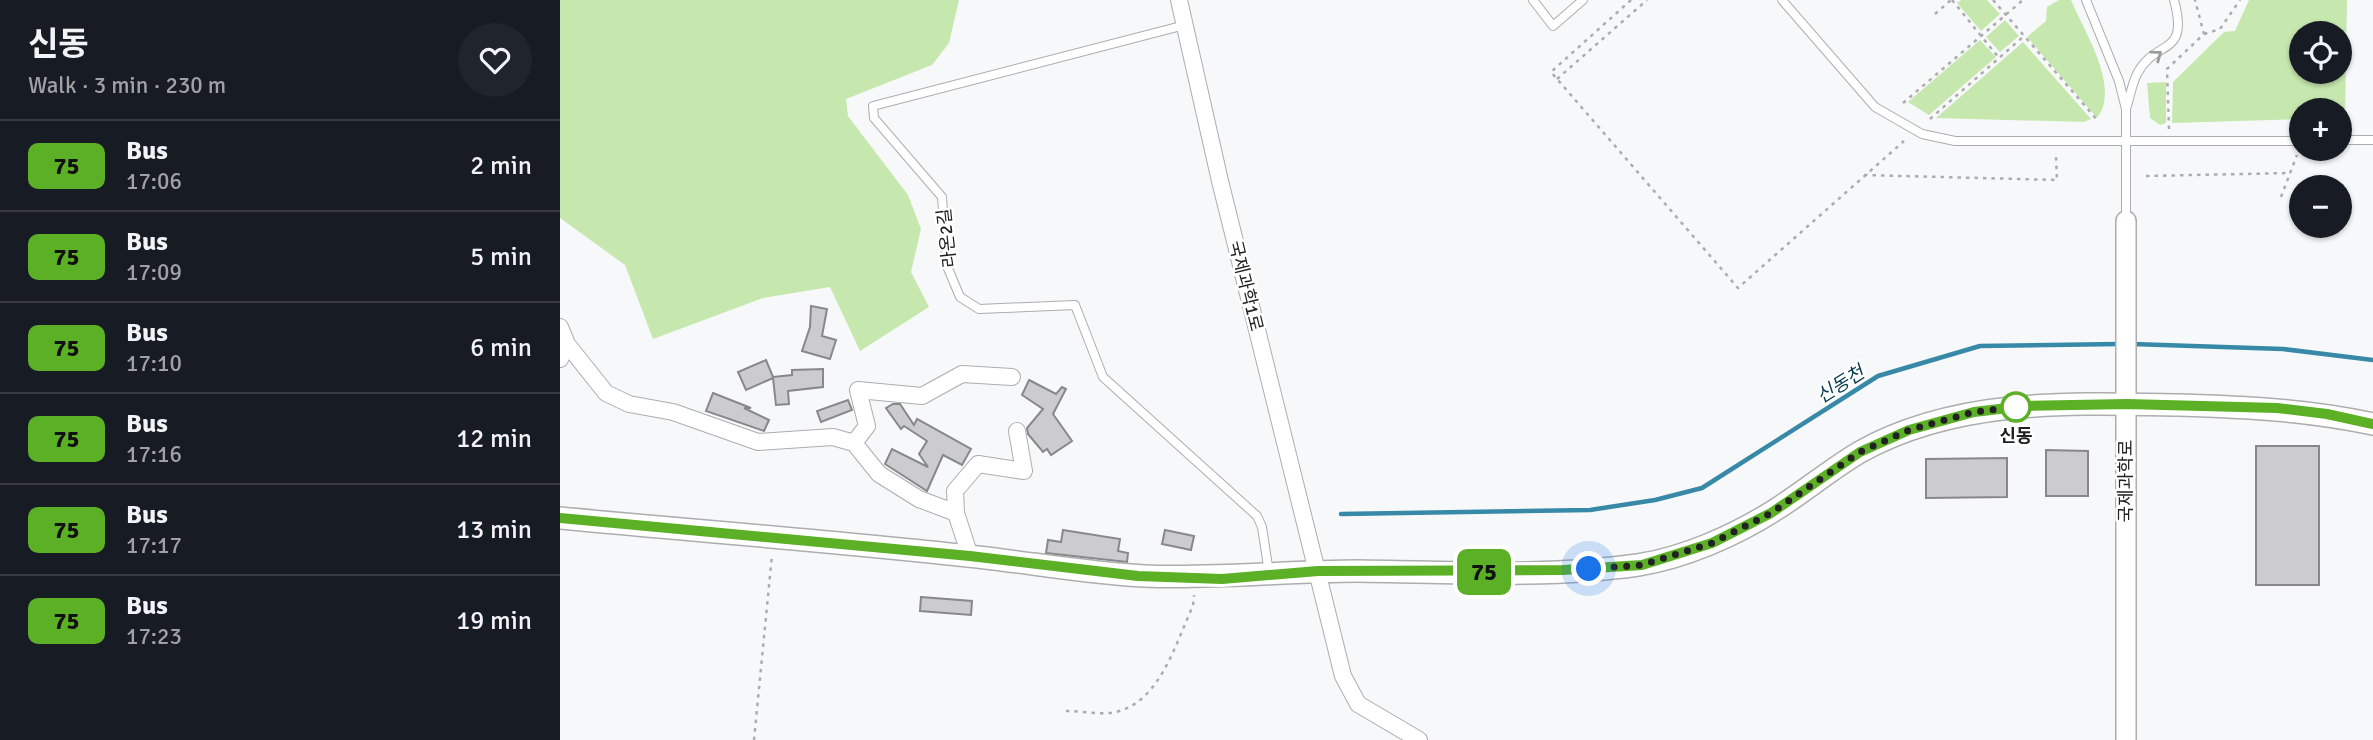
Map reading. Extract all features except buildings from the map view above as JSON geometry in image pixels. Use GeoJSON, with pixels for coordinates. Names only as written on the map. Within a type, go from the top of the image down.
{"type":"FeatureCollection","features":[{"type":"Feature","properties":{"kind":"main road"},"geometry":{"type":"LineString","coordinates":[[560,518],[970,556],[1138,576],[1222,579],[1318,571],[1563,570],[1642,565],[1712,543],[1771,513],[1860,452],[1909,430],[1974,412],[2025,406],[2127,404],[2277,408],[2327,414],[2373,424]]}},
{"type":"Feature","properties":{"kind":"street","name":"국제과학1로"},"geometry":{"type":"LineString","coordinates":[[1179,0],[1220,181],[1343,676],[1358,704],[1419,740]]}},
{"type":"Feature","properties":{"kind":"street","name":"국제과학로"},"geometry":{"type":"LineString","coordinates":[[2126,221],[2126,740]]}},
{"type":"Feature","properties":{"kind":"street"},"geometry":{"type":"LineString","coordinates":[[560,327],[563,351],[606,393],[629,404],[673,412],[758,442],[834,438],[854,443],[879,474],[919,499],[956,513]]}},
{"type":"Feature","properties":{"kind":"street"},"geometry":{"type":"LineString","coordinates":[[854,443],[867,426],[858,390],[922,396],[962,374],[1012,377]]}},
{"type":"Feature","properties":{"kind":"street"},"geometry":{"type":"LineString","coordinates":[[970,556],[956,513],[955,491],[978,464],[1024,471],[1017,430]]}},
{"type":"Feature","properties":{"kind":"lane"},"geometry":{"type":"LineString","coordinates":[[1534,0],[1553,26],[1583,0]]}},
{"type":"Feature","properties":{"kind":"lane"},"geometry":{"type":"LineString","coordinates":[[1782,0],[1867,100],[1922,134],[1955,141],[2289,141]]}},
{"type":"Feature","properties":{"kind":"lane"},"geometry":{"type":"LineString","coordinates":[[2086,0],[2119,81],[2126,109],[2126,221]]}},
{"type":"Feature","properties":{"kind":"lane"},"geometry":{"type":"LineString","coordinates":[[2126,109],[2137,74],[2148,61],[2172,44],[2178,32],[2174,0]]}},
{"type":"Feature","properties":{"kind":"lane","name":"라온2길"},"geometry":{"type":"LineString","coordinates":[[1185,26],[873,106],[874,118],[942,197],[947,266],[960,297],[979,309],[1075,305],[1103,377],[1257,516],[1262,527],[1269,573]]}},
{"type":"Feature","properties":{"kind":"lane"},"geometry":{"type":"LineString","coordinates":[[2352,140],[2373,139]]}},
{"type":"Feature","properties":{"kind":"path"},"geometry":{"type":"LineString","coordinates":[[1631,0],[1550,72],[1738,288],[1904,141]]}},
{"type":"Feature","properties":{"kind":"path"},"geometry":{"type":"LineString","coordinates":[[1557,79],[1647,0]]}},
{"type":"Feature","properties":{"kind":"path"},"geometry":{"type":"LineString","coordinates":[[1936,14],[1951,0],[1999,58]]}},
{"type":"Feature","properties":{"kind":"path"},"geometry":{"type":"LineString","coordinates":[[1993,0],[2099,122]]}},
{"type":"Feature","properties":{"kind":"path"},"geometry":{"type":"LineString","coordinates":[[1903,103],[2023,0]]}},
{"type":"Feature","properties":{"kind":"path"},"geometry":{"type":"LineString","coordinates":[[2195,0],[2204,34]]}},
{"type":"Feature","properties":{"kind":"path"},"geometry":{"type":"LineString","coordinates":[[2169,129],[2167,69],[2204,34],[2220,29],[2240,0]]}},
{"type":"Feature","properties":{"kind":"path"},"geometry":{"type":"LineString","coordinates":[[1930,119],[2024,36]]}},
{"type":"Feature","properties":{"kind":"path"},"geometry":{"type":"LineString","coordinates":[[1864,175],[2057,180],[2056,157]]}},
{"type":"Feature","properties":{"kind":"path"},"geometry":{"type":"LineString","coordinates":[[2281,197],[2295,161]]}},
{"type":"Feature","properties":{"kind":"path"},"geometry":{"type":"LineString","coordinates":[[2146,176],[2291,173]]}},
{"type":"Feature","properties":{"kind":"path"},"geometry":{"type":"LineString","coordinates":[[754,740],[774,538]]}},
{"type":"Feature","properties":{"kind":"path"},"geometry":{"type":"LineString","coordinates":[[1066,711],[1111,713],[1138,703],[1160,678],[1193,606],[1195,578]]}},
{"type":"Feature","properties":{"kind":"green space"},"geometry":{"type":"Polygon","coordinates":[[[560,0],[959,0],[949,43],[932,65],[846,99],[848,116],[908,195],[921,229],[911,272],[929,307],[860,351],[830,287],[763,298],[653,339],[625,265],[560,218],[560,0]]]}},
{"type":"Feature","properties":{"kind":"green space"},"geometry":{"type":"Polygon","coordinates":[[[1961,0],[1987,0],[2000,14],[1981,31],[1957,3],[1961,0]]]}},
{"type":"Feature","properties":{"kind":"green space"},"geometry":{"type":"Polygon","coordinates":[[[2059,0],[2071,0],[2098,59],[2105,91],[2097,118],[2027,37],[2046,21],[2047,7],[2059,0]]]}},
{"type":"Feature","properties":{"kind":"green space"},"geometry":{"type":"Polygon","coordinates":[[[2249,0],[2347,0],[2347,21],[2289,21],[2289,84],[2346,84],[2345,98],[2289,98],[2289,119],[2172,123],[2173,82],[2224,32],[2235,31],[2249,0]]]}},
{"type":"Feature","properties":{"kind":"green space"},"geometry":{"type":"Polygon","coordinates":[[[2005,20],[2019,36],[2000,52],[1986,37],[2005,20]]]}},
{"type":"Feature","properties":{"kind":"green space"},"geometry":{"type":"Polygon","coordinates":[[[1980,40],[1996,57],[1929,115],[1908,102],[1980,40]]]}},
{"type":"Feature","properties":{"kind":"green space"},"geometry":{"type":"Polygon","coordinates":[[[2023,42],[2091,119],[2084,122],[1936,118],[2023,42]]]}},
{"type":"Feature","properties":{"kind":"green space"},"geometry":{"type":"Polygon","coordinates":[[[2166,82],[2166,123],[2160,125],[2150,118],[2147,83],[2166,82]]]}},
{"type":"Feature","properties":{"kind":"waterway","name":"신동천"},"geometry":{"type":"LineString","coordinates":[[1341,514],[1590,510],[1655,500],[1702,488],[1878,376],[1980,346],[2120,344]]}},
{"type":"Feature","properties":{"kind":"waterway","name":"신동천"},"geometry":{"type":"LineString","coordinates":[[2132,344],[2283,349],[2373,360]]}},
{"type":"Feature","properties":{"kind":"bus line","name":"75"},"geometry":{"type":"LineString","coordinates":[[560,518],[970,556],[1138,576],[1222,579],[1318,571],[1563,570],[1642,565],[1712,543],[1771,513],[1860,452],[1909,430],[1974,412],[2025,406],[2127,404],[2277,408],[2327,414],[2373,424]]}},
{"type":"Feature","properties":{"kind":"place","name":"신동"},"geometry":{"type":"Point","coordinates":[2016,407]}},
{"type":"Feature","properties":{"kind":"route"},"geometry":{"type":"LineString","coordinates":[[1589,569],[1642,565],[1712,543],[1771,513],[1860,452],[1909,430],[1974,412],[2025,406],[2016,407]]}}]}
